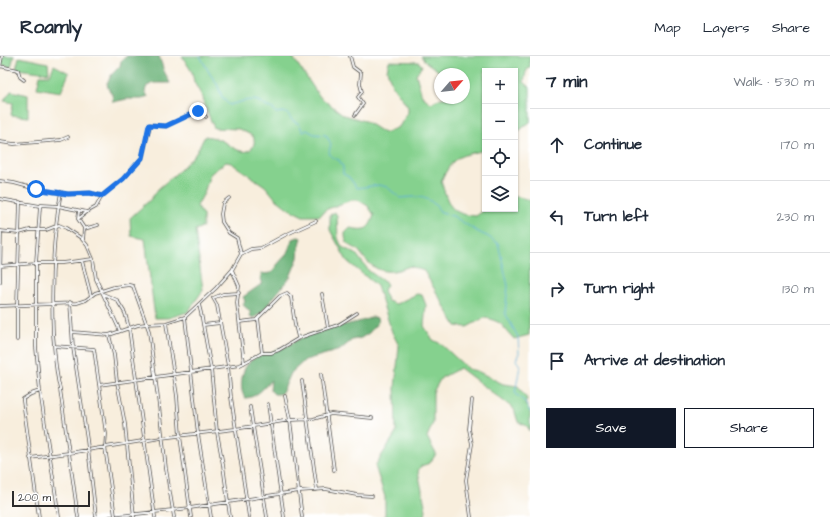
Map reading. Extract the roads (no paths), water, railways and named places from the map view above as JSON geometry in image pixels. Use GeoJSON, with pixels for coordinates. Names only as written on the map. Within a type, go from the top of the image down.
{"type":"FeatureCollection","features":[{"type":"Feature","properties":{"kind":"street"},"geometry":{"type":"LineString","coordinates":[[350,56],[353,67],[361,72],[360,84],[362,92],[358,97],[363,104],[355,115]]}},
{"type":"Feature","properties":{"kind":"street"},"geometry":{"type":"LineString","coordinates":[[1,58],[0,66],[18,70],[20,77],[24,80]]}},
{"type":"Feature","properties":{"kind":"street"},"geometry":{"type":"LineString","coordinates":[[78,219],[96,207],[102,196],[123,179],[142,158],[150,125],[166,126],[198,111],[202,112],[206,117]]}},
{"type":"Feature","properties":{"kind":"street"},"geometry":{"type":"LineString","coordinates":[[0,142],[14,144],[61,140],[68,137]]}},
{"type":"Feature","properties":{"kind":"street"},"geometry":{"type":"LineString","coordinates":[[0,181],[36,189],[75,194],[90,193],[102,196]]}},
{"type":"Feature","properties":{"kind":"street"},"geometry":{"type":"LineString","coordinates":[[61,192],[55,227],[52,263],[55,368],[60,388],[78,517]]}},
{"type":"Feature","properties":{"kind":"street"},"geometry":{"type":"LineString","coordinates":[[229,198],[223,203],[221,214],[222,222],[229,233],[237,238],[241,254]]}},
{"type":"Feature","properties":{"kind":"street"},"geometry":{"type":"LineString","coordinates":[[0,199],[40,206],[58,206],[87,212]]}},
{"type":"Feature","properties":{"kind":"street"},"geometry":{"type":"LineString","coordinates":[[18,340],[17,306],[20,202]]}},
{"type":"Feature","properties":{"kind":"street"},"geometry":{"type":"LineString","coordinates":[[40,206],[36,263],[36,342],[40,391],[46,421],[49,455],[56,490],[59,517]]}},
{"type":"Feature","properties":{"kind":"street"},"geometry":{"type":"LineString","coordinates":[[79,211],[78,219],[84,228],[83,240]]}},
{"type":"Feature","properties":{"kind":"street"},"geometry":{"type":"LineString","coordinates":[[72,332],[109,335],[129,328],[146,324],[166,323],[185,317],[211,294],[232,270],[241,254],[251,249],[261,248],[316,221]]}},
{"type":"Feature","properties":{"kind":"street"},"geometry":{"type":"LineString","coordinates":[[0,282],[0,231],[19,232],[30,230],[48,230],[59,225],[83,240],[93,259],[96,279],[120,331]]}},
{"type":"Feature","properties":{"kind":"street"},"geometry":{"type":"LineString","coordinates":[[83,230],[98,225]]}},
{"type":"Feature","properties":{"kind":"street"},"geometry":{"type":"LineString","coordinates":[[0,266],[93,259]]}},
{"type":"Feature","properties":{"kind":"street"},"geometry":{"type":"LineString","coordinates":[[82,261],[92,296]]}},
{"type":"Feature","properties":{"kind":"street"},"geometry":{"type":"LineString","coordinates":[[232,270],[238,283],[238,303],[244,363]]}},
{"type":"Feature","properties":{"kind":"street"},"geometry":{"type":"LineString","coordinates":[[0,306],[83,302],[95,293],[102,293],[116,287],[129,285],[133,286],[149,331],[161,438],[174,517]]}},
{"type":"Feature","properties":{"kind":"street"},"geometry":{"type":"LineString","coordinates":[[102,293],[117,300],[125,313],[129,328],[155,517]]}},
{"type":"Feature","properties":{"kind":"street"},"geometry":{"type":"LineString","coordinates":[[213,298],[223,294],[239,293]]}},
{"type":"Feature","properties":{"kind":"street"},"geometry":{"type":"LineString","coordinates":[[240,322],[254,321],[280,296],[287,293],[291,297],[298,338]]}},
{"type":"Feature","properties":{"kind":"street"},"geometry":{"type":"LineString","coordinates":[[211,294],[217,305],[228,366],[235,429],[249,517]]}},
{"type":"Feature","properties":{"kind":"street"},"geometry":{"type":"LineString","coordinates":[[322,294],[328,328]]}},
{"type":"Feature","properties":{"kind":"street"},"geometry":{"type":"LineString","coordinates":[[70,302],[73,347],[96,517]]}},
{"type":"Feature","properties":{"kind":"street"},"geometry":{"type":"LineString","coordinates":[[198,304],[201,310],[211,369],[217,432],[230,517]]}},
{"type":"Feature","properties":{"kind":"street"},"geometry":{"type":"LineString","coordinates":[[99,385],[244,363],[262,353],[271,353],[298,338],[346,322],[357,313]]}},
{"type":"Feature","properties":{"kind":"street"},"geometry":{"type":"LineString","coordinates":[[185,317],[198,434],[211,517]]}},
{"type":"Feature","properties":{"kind":"street"},"geometry":{"type":"LineString","coordinates":[[258,318],[262,353]]}},
{"type":"Feature","properties":{"kind":"street"},"geometry":{"type":"LineString","coordinates":[[166,323],[191,517]]}},
{"type":"Feature","properties":{"kind":"street"},"geometry":{"type":"LineString","coordinates":[[203,325],[220,323]]}},
{"type":"Feature","properties":{"kind":"street"},"geometry":{"type":"LineString","coordinates":[[109,335],[114,355],[127,443],[134,516]]}},
{"type":"Feature","properties":{"kind":"street"},"geometry":{"type":"LineString","coordinates":[[54,346],[94,349],[106,434],[105,447],[116,516]]}},
{"type":"Feature","properties":{"kind":"street"},"geometry":{"type":"LineString","coordinates":[[321,374],[334,470]]}},
{"type":"Feature","properties":{"kind":"street"},"geometry":{"type":"LineString","coordinates":[[302,381],[318,490]]}},
{"type":"Feature","properties":{"kind":"street"},"geometry":{"type":"LineString","coordinates":[[39,517],[23,399],[40,391]]}},
{"type":"Feature","properties":{"kind":"street"},"geometry":{"type":"LineString","coordinates":[[285,396],[290,420],[302,517]]}},
{"type":"Feature","properties":{"kind":"street"},"geometry":{"type":"LineString","coordinates":[[471,517],[466,480],[472,444],[469,429],[472,400]]}},
{"type":"Feature","properties":{"kind":"street"},"geometry":{"type":"LineString","coordinates":[[268,404],[284,517]]}},
{"type":"Feature","properties":{"kind":"street"},"geometry":{"type":"LineString","coordinates":[[250,407],[267,517]]}},
{"type":"Feature","properties":{"kind":"street"},"geometry":{"type":"LineString","coordinates":[[30,458],[161,438],[217,432],[290,420],[307,419],[331,414],[372,418]]}},
{"type":"Feature","properties":{"kind":"street"},"geometry":{"type":"LineString","coordinates":[[110,517],[134,516],[299,491],[326,489],[357,495],[372,496]]}},
{"type":"Feature","properties":{"kind":"waterway"},"geometry":{"type":"LineString","coordinates":[[200,56],[217,84],[222,97],[229,105],[247,100],[255,100],[267,107],[272,108],[276,113],[284,112],[288,114],[292,120],[299,124],[303,132],[307,130],[314,134],[326,135],[331,144],[329,150],[330,155],[339,160],[343,167],[343,174],[349,177],[357,188],[379,185],[387,187],[400,198],[424,198],[433,203],[441,213],[453,216],[498,243],[508,286],[505,313],[518,337],[519,353],[516,360],[520,366],[515,393],[525,402],[530,412]]}}]}
